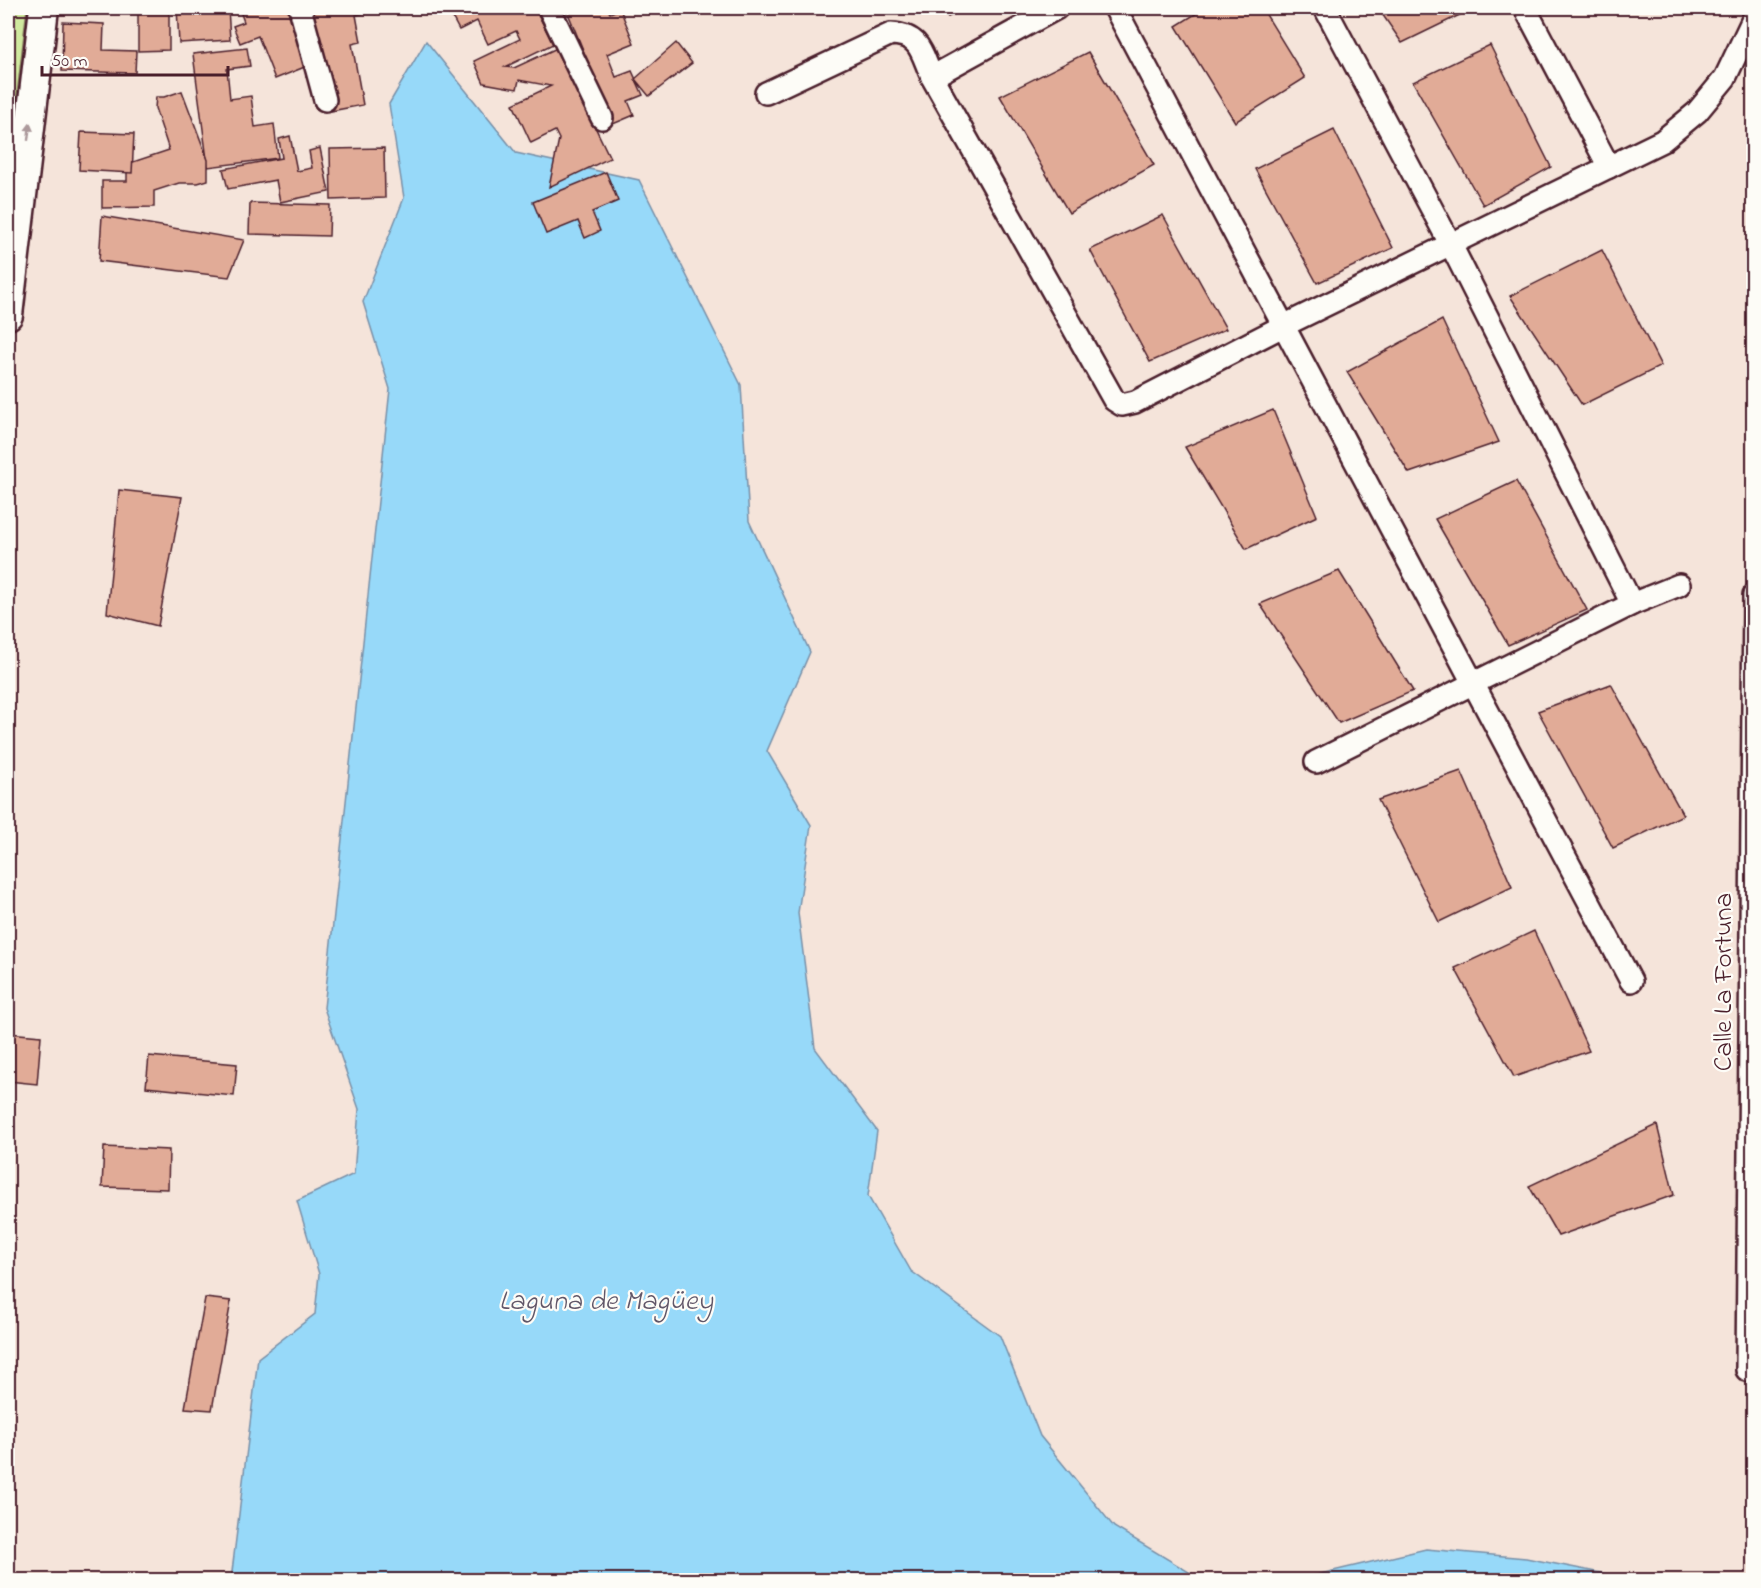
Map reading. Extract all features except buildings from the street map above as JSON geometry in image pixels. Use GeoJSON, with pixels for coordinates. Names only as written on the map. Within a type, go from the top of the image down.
{"type":"FeatureCollection","features":[{"type":"Feature","properties":{"kind":"main road"},"geometry":{"type":"LineString","coordinates":[[8,315],[44,8]]}},
{"type":"Feature","properties":{"kind":"street"},"geometry":{"type":"LineString","coordinates":[[300,8],[325,100]]}},
{"type":"Feature","properties":{"kind":"street"},"geometry":{"type":"LineString","coordinates":[[549,8],[602,118]]}},
{"type":"Feature","properties":{"kind":"street"},"geometry":{"type":"LineString","coordinates":[[932,77],[1057,8]]}},
{"type":"Feature","properties":{"kind":"street"},"geometry":{"type":"LineString","coordinates":[[1115,8],[1631,981]]}},
{"type":"Feature","properties":{"kind":"street"},"geometry":{"type":"LineString","coordinates":[[1325,8],[1451,245],[1632,604]]}},
{"type":"Feature","properties":{"kind":"street"},"geometry":{"type":"LineString","coordinates":[[1525,8],[1609,167]]}},
{"type":"Feature","properties":{"kind":"street"},"geometry":{"type":"LineString","coordinates":[[766,93],[891,34],[904,35],[916,41],[932,77],[1114,400],[1122,405],[1135,402],[1282,326],[1662,141],[1697,112],[1725,78],[1754,17],[1753,8]]}},
{"type":"Feature","properties":{"kind":"street"},"geometry":{"type":"LineString","coordinates":[[1316,762],[1632,604],[1679,585]]}},
{"type":"Feature","properties":{"kind":"street","name":"Calle La Fortuna"},"geometry":{"type":"LineString","coordinates":[[1747,1370],[1754,595]]}},
{"type":"Feature","properties":{"kind":"green space"},"geometry":{"type":"Polygon","coordinates":[[[8,8],[27,8],[8,172],[8,8]]]}},
{"type":"Feature","properties":{"kind":"water","name":"Laguna de Magüey"},"geometry":{"type":"Polygon","coordinates":[[[426,41],[516,153],[639,180],[741,385],[749,521],[810,652],[767,751],[811,825],[798,913],[815,1048],[877,1131],[868,1196],[911,1271],[1000,1336],[1040,1436],[1114,1527],[1202,1580],[231,1580],[258,1358],[315,1314],[319,1274],[297,1201],[354,1174],[359,1109],[324,1008],[390,389],[363,302],[404,198],[389,104],[426,41]]]}},
{"type":"Feature","properties":{"kind":"water"},"geometry":{"type":"Polygon","coordinates":[[[1426,1549],[1526,1558],[1636,1580],[1202,1580],[1312,1576],[1426,1549]]]}}]}
